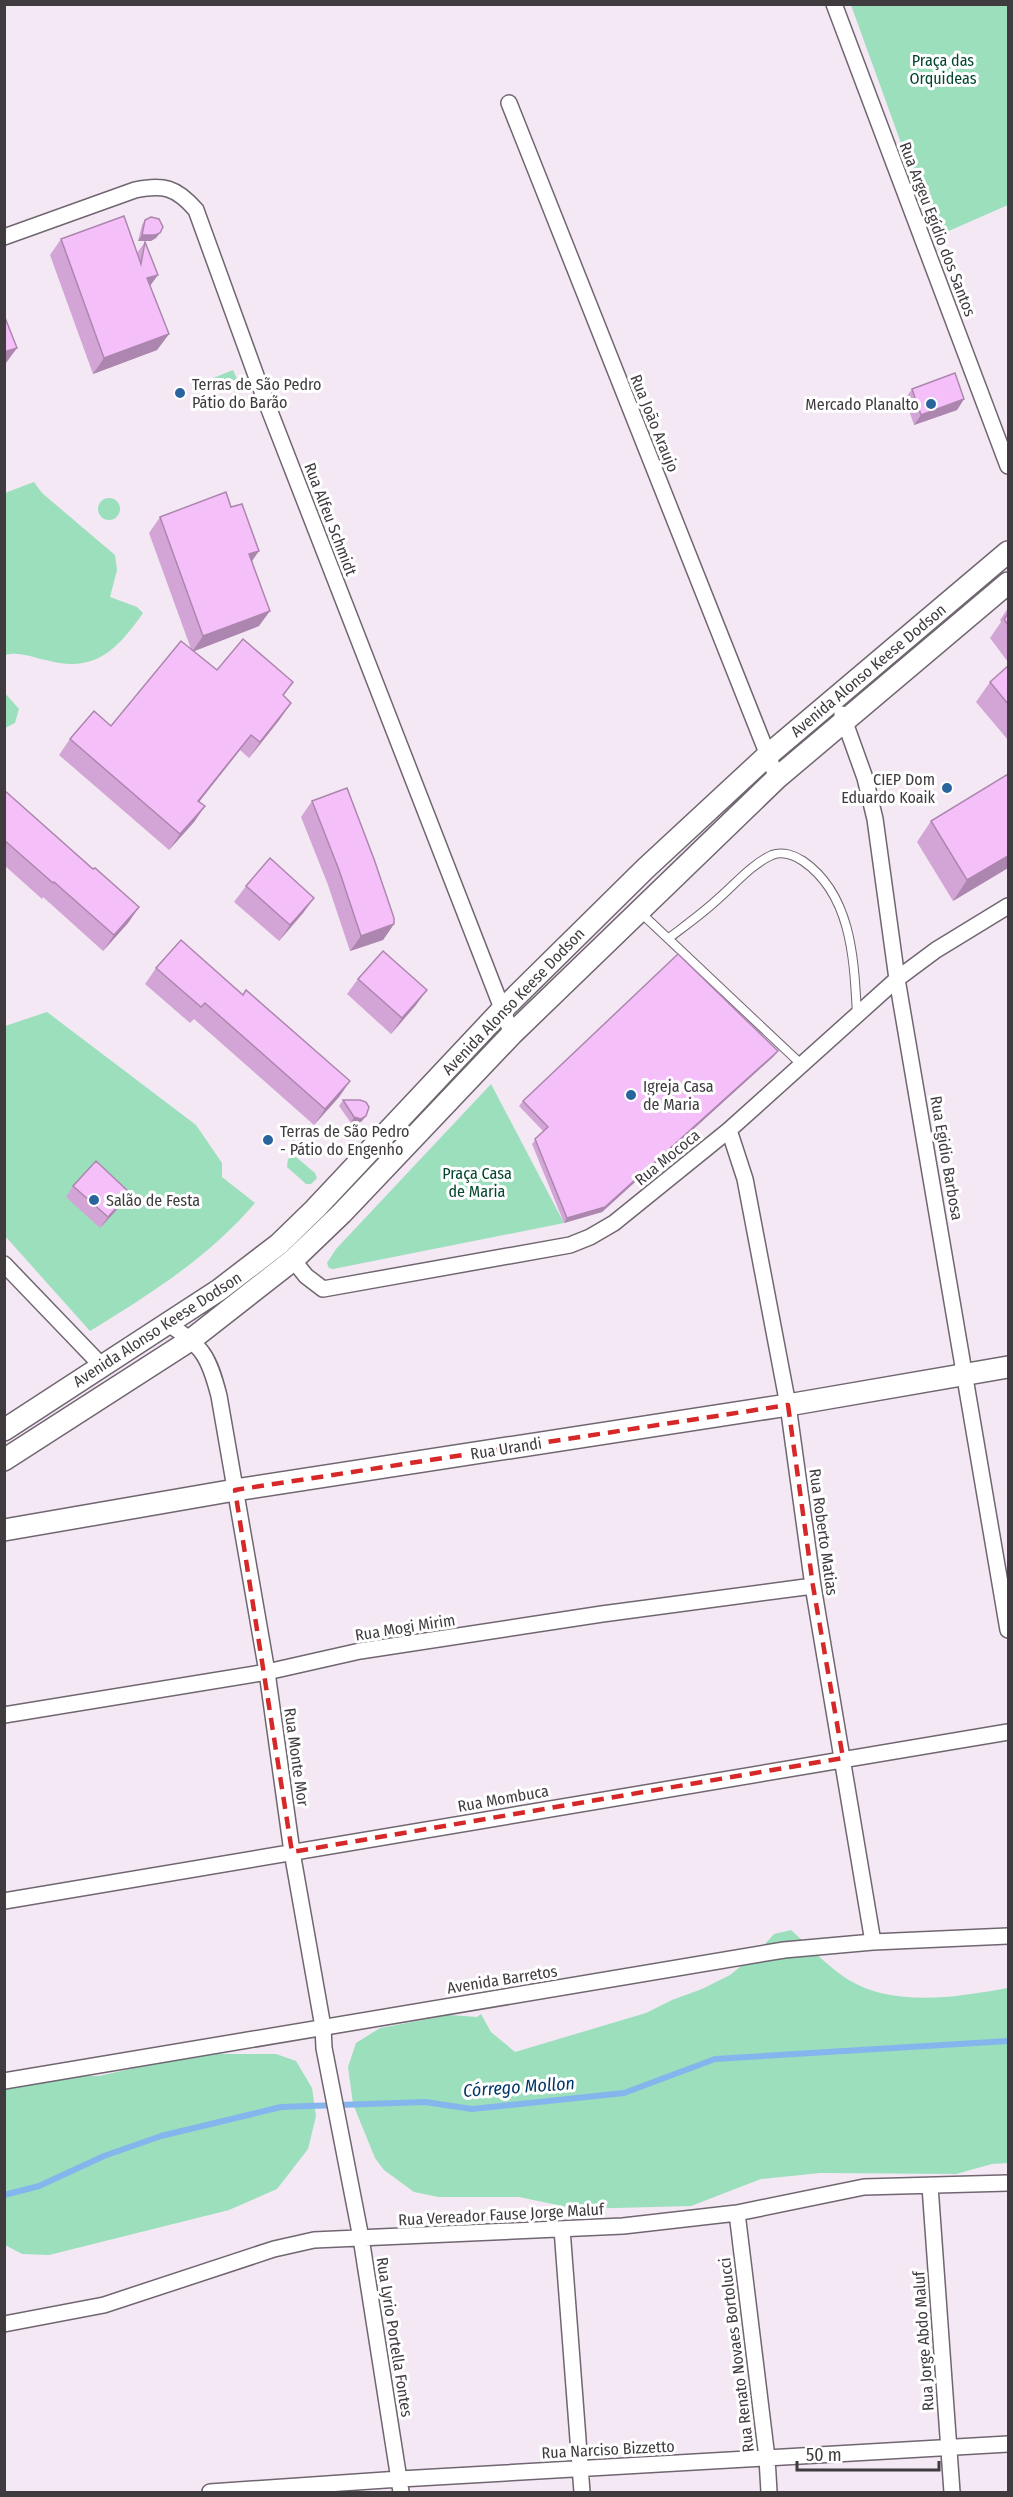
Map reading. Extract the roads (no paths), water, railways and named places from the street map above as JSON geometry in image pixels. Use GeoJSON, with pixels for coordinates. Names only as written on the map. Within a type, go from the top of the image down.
{"type":"FeatureCollection","features":[{"type":"Feature","properties":{"kind":"street","name":"Rua Argeu Egídio dos Santos"},"geometry":{"type":"LineString","coordinates":[[834,4],[1008,466]]}},
{"type":"Feature","properties":{"kind":"street","name":"Rua João Araujo"},"geometry":{"type":"LineString","coordinates":[[509,103],[777,778]]}},
{"type":"Feature","properties":{"kind":"street","name":"Rua Alfeu Schmidt"},"geometry":{"type":"LineString","coordinates":[[4,237],[152,186],[173,189],[186,198],[196,210],[262,392],[512,1035]]}},
{"type":"Feature","properties":{"kind":"street","name":"Avenida Alonso Keese Dodson"},"geometry":{"type":"LineString","coordinates":[[4,1430],[168,1324],[250,1268],[279,1244],[322,1202],[501,1011],[646,868],[768,755],[1008,552]]}},
{"type":"Feature","properties":{"kind":"street","name":"Avenida Alonso Keese Dodson"},"geometry":{"type":"LineString","coordinates":[[4,1460],[192,1339],[294,1260],[512,1035],[777,778],[1008,583]]}},
{"type":"Feature","properties":{"kind":"street","name":"Rua Egidio Barbosa"},"geometry":{"type":"LineString","coordinates":[[835,697],[865,777],[875,819],[897,979],[1008,1630]]}},
{"type":"Feature","properties":{"kind":"street","name":"Rua Mococa"},"geometry":{"type":"LineString","coordinates":[[294,1260],[306,1276],[323,1289],[570,1245],[590,1237],[614,1223],[729,1130],[897,979],[936,950],[1008,906]]}},
{"type":"Feature","properties":{"kind":"street","name":"Rua Roberto Matias"},"geometry":{"type":"LineString","coordinates":[[729,1130],[745,1179],[788,1405],[813,1586],[873,1942]]}},
{"type":"Feature","properties":{"kind":"street"},"geometry":{"type":"LineString","coordinates":[[6,1268],[102,1366]]}},
{"type":"Feature","properties":{"kind":"street"},"geometry":{"type":"LineString","coordinates":[[168,1324],[192,1339]]}},
{"type":"Feature","properties":{"kind":"street","name":"Rua Monte Mor"},"geometry":{"type":"LineString","coordinates":[[192,1339],[206,1357],[213,1374],[235,1490],[267,1672],[292,1852],[324,2048],[352,2187]]}},
{"type":"Feature","properties":{"kind":"street","name":"Rua Urandi"},"geometry":{"type":"LineString","coordinates":[[4,1530],[235,1490],[788,1405],[1008,1367]]}},
{"type":"Feature","properties":{"kind":"street","name":"Rua Mogi Mirim"},"geometry":{"type":"LineString","coordinates":[[4,1715],[267,1672],[360,1651],[602,1614],[813,1586]]}},
{"type":"Feature","properties":{"kind":"street","name":"Rua Mombuca"},"geometry":{"type":"LineString","coordinates":[[4,1901],[1008,1732]]}},
{"type":"Feature","properties":{"kind":"street","name":"Avenida Barretos"},"geometry":{"type":"LineString","coordinates":[[4,2081],[784,1950],[873,1942],[1008,1936]]}},
{"type":"Feature","properties":{"kind":"street","name":"Rua Vereador Fause Jorge Maluf"},"geometry":{"type":"LineString","coordinates":[[4,2324],[104,2305],[274,2249],[314,2240],[622,2226],[737,2213],[864,2187],[1008,2183]]}},
{"type":"Feature","properties":{"kind":"street","name":"Rua Jorge Abdo Maluf"},"geometry":{"type":"LineString","coordinates":[[930,2186],[952,2493]]}},
{"type":"Feature","properties":{"kind":"street","name":"Rua Lyrio Portella Fontes"},"geometry":{"type":"LineString","coordinates":[[352,2187],[400,2486]]}},
{"type":"Feature","properties":{"kind":"street","name":"Rua Renato Novaes Bortolucci"},"geometry":{"type":"LineString","coordinates":[[737,2213],[767,2458],[769,2493]]}},
{"type":"Feature","properties":{"kind":"street"},"geometry":{"type":"LineString","coordinates":[[562,2229],[582,2493]]}},
{"type":"Feature","properties":{"kind":"street","name":"Rua Narciso Bizzetto"},"geometry":{"type":"LineString","coordinates":[[210,2493],[400,2486],[580,2469],[1008,2444]]}},
{"type":"Feature","properties":{"kind":"lane"},"geometry":{"type":"LineString","coordinates":[[669,938],[773,855],[786,854],[799,858],[816,870],[835,897],[851,940],[857,1015]]}},
{"type":"Feature","properties":{"kind":"lane"},"geometry":{"type":"LineString","coordinates":[[639,911],[801,1064]]}},
{"type":"Feature","properties":{"kind":"waterway","name":"Córrego Mollon"},"geometry":{"type":"LineString","coordinates":[[4,2195],[39,2186],[104,2156],[161,2136],[281,2107],[425,2102],[472,2109],[624,2093],[715,2059],[1008,2041]]}},
{"type":"Feature","properties":{"kind":"place","name":"Terras de São Pedro Pátio do Barão"},"geometry":{"type":"Point","coordinates":[180,393]}},
{"type":"Feature","properties":{"kind":"place","name":"Mercado Planalto"},"geometry":{"type":"Point","coordinates":[931,404]}},
{"type":"Feature","properties":{"kind":"place","name":"CIEP Dom Eduardo Koaik"},"geometry":{"type":"Point","coordinates":[947,788]}},
{"type":"Feature","properties":{"kind":"place","name":"Igreja Casa de Maria"},"geometry":{"type":"Point","coordinates":[631,1095]}},
{"type":"Feature","properties":{"kind":"place","name":"Terras de São Pedro - Pátio do Engenho"},"geometry":{"type":"Point","coordinates":[268,1140]}},
{"type":"Feature","properties":{"kind":"place","name":"Salão de Festa"},"geometry":{"type":"Point","coordinates":[94,1200]}},
{"type":"Feature","properties":{"kind":"park label","name":"Praça das Orquideas"},"geometry":{"type":"Point","coordinates":[943,69]}},
{"type":"Feature","properties":{"kind":"park label","name":"Praça Casa de Maria"},"geometry":{"type":"Point","coordinates":[477,1182]}}]}
